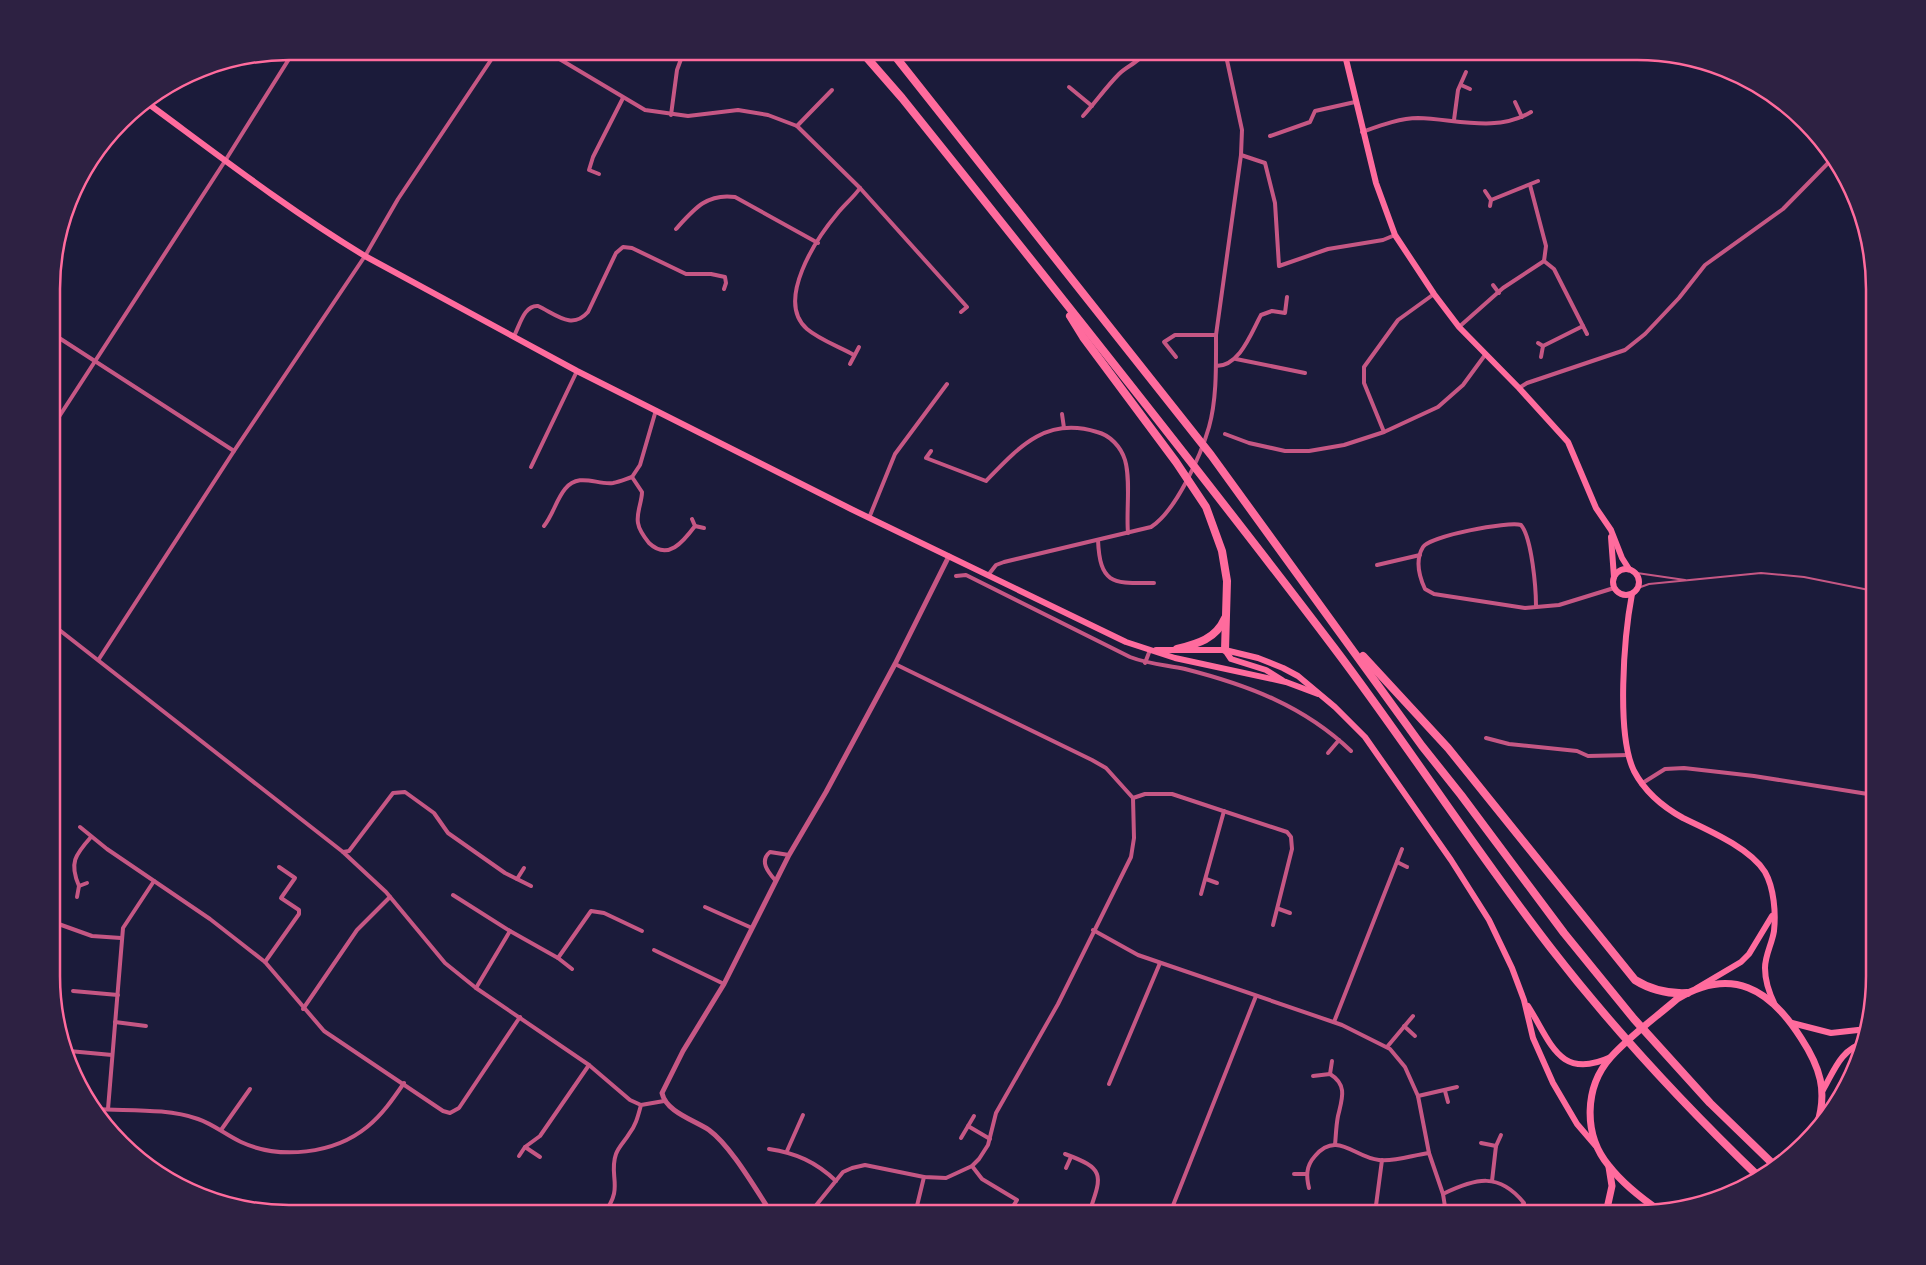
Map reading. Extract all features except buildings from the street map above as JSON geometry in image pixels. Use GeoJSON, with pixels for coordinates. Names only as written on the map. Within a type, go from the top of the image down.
{"type":"FeatureCollection","features":[{"type":"Feature","properties":{"kind":"highway"},"geometry":{"type":"LineString","coordinates":[[869,60],[902,98],[1202,475],[1338,653],[1444,804],[1550,948],[1626,1039],[1699,1120],[1754,1172]]}},
{"type":"Feature","properties":{"kind":"highway"},"geometry":{"type":"LineString","coordinates":[[899,60],[1211,455],[1340,630],[1422,746],[1564,933],[1634,1019],[1710,1103],[1771,1162]]}},
{"type":"Feature","properties":{"kind":"highway"},"geometry":{"type":"LineString","coordinates":[[1053,287],[1083,337],[1176,462],[1206,507],[1222,551],[1226,581],[1225,650]]}},
{"type":"Feature","properties":{"kind":"highway"},"geometry":{"type":"LineString","coordinates":[[1177,649],[1209,638],[1218,630],[1226,614]]}},
{"type":"Feature","properties":{"kind":"highway"},"geometry":{"type":"LineString","coordinates":[[1340,630],[1448,748],[1628,974],[1646,987],[1662,992],[1687,993]]}},
{"type":"Feature","properties":{"kind":"highway"},"geometry":{"type":"LineString","coordinates":[[1652,1205],[1636,1194],[1608,1165],[1598,1148],[1593,1134],[1590,1104],[1595,1084],[1612,1056],[1667,1007],[1687,993],[1697,988],[1716,984],[1732,984],[1750,988],[1764,995],[1792,1023],[1815,1061],[1821,1076],[1823,1090],[1823,1104],[1820,1113]]}},
{"type":"Feature","properties":{"kind":"highway"},"geometry":{"type":"LineString","coordinates":[[1608,1165],[1612,1186],[1608,1205]]}},
{"type":"Feature","properties":{"kind":"main road"},"geometry":{"type":"LineString","coordinates":[[1346,60],[1376,183],[1395,235],[1459,328],[1519,388],[1568,442],[1596,508],[1610,530],[1622,558],[1630,569],[1637,573],[1640,580],[1638,588],[1632,594],[1624,676],[1624,713],[1629,755],[1633,769],[1641,784],[1668,809],[1716,834],[1756,862],[1764,872],[1770,886],[1774,931],[1764,967],[1767,986],[1775,1005]]}},
{"type":"Feature","properties":{"kind":"main road"},"geometry":{"type":"LineString","coordinates":[[151,106],[336,238],[365,256],[577,371],[869,518],[989,574],[1126,642],[1175,658],[1286,682],[1318,694]]}},
{"type":"Feature","properties":{"kind":"main road"},"geometry":{"type":"LineString","coordinates":[[1610,530],[1614,588],[1623,595],[1629,619]]}},
{"type":"Feature","properties":{"kind":"main road"},"geometry":{"type":"LineString","coordinates":[[1614,577],[1622,569],[1630,569]]}},
{"type":"Feature","properties":{"kind":"main road"},"geometry":{"type":"LineString","coordinates":[[1623,595],[1632,594]]}},
{"type":"Feature","properties":{"kind":"main road"},"geometry":{"type":"LineString","coordinates":[[1150,650],[1225,650],[1258,658],[1298,676],[1352,722],[1375,749],[1451,860],[1502,944],[1524,1000],[1533,1038],[1553,1083],[1576,1124],[1598,1148]]}},
{"type":"Feature","properties":{"kind":"main road"},"geometry":{"type":"LineString","coordinates":[[1225,650],[1230,659],[1266,670],[1286,682]]}},
{"type":"Feature","properties":{"kind":"main road"},"geometry":{"type":"LineString","coordinates":[[1697,988],[1740,962],[1749,954],[1773,915]]}},
{"type":"Feature","properties":{"kind":"main road"},"geometry":{"type":"LineString","coordinates":[[1524,1000],[1551,1046],[1565,1060],[1583,1064],[1601,1061],[1612,1056]]}},
{"type":"Feature","properties":{"kind":"main road"},"geometry":{"type":"LineString","coordinates":[[1792,1023],[1831,1033],[1859,1030]]}},
{"type":"Feature","properties":{"kind":"main road"},"geometry":{"type":"LineString","coordinates":[[1823,1090],[1842,1057],[1849,1049],[1855,1047]]}},
{"type":"Feature","properties":{"kind":"street"},"geometry":{"type":"LineString","coordinates":[[60,415],[226,161],[288,60]]}},
{"type":"Feature","properties":{"kind":"street"},"geometry":{"type":"LineString","coordinates":[[99,659],[234,451],[365,256],[398,199],[491,60]]}},
{"type":"Feature","properties":{"kind":"street"},"geometry":{"type":"LineString","coordinates":[[561,60],[645,110],[688,116],[738,110],[768,115],[797,126],[860,188],[967,307],[962,312]]}},
{"type":"Feature","properties":{"kind":"street"},"geometry":{"type":"LineString","coordinates":[[672,115],[677,70],[681,60]]}},
{"type":"Feature","properties":{"kind":"street"},"geometry":{"type":"LineString","coordinates":[[1082,116],[1116,77],[1139,60]]}},
{"type":"Feature","properties":{"kind":"street"},"geometry":{"type":"LineString","coordinates":[[989,574],[996,565],[1004,562],[1151,527],[1169,512],[1181,492],[1209,427],[1216,366],[1216,335],[1241,155],[1242,130],[1227,60]]}},
{"type":"Feature","properties":{"kind":"street"},"geometry":{"type":"LineString","coordinates":[[1454,120],[1460,85],[1466,72]]}},
{"type":"Feature","properties":{"kind":"street"},"geometry":{"type":"LineString","coordinates":[[1460,85],[1470,89]]}},
{"type":"Feature","properties":{"kind":"street"},"geometry":{"type":"LineString","coordinates":[[1069,87],[1092,106]]}},
{"type":"Feature","properties":{"kind":"street"},"geometry":{"type":"LineString","coordinates":[[797,126],[832,90]]}},
{"type":"Feature","properties":{"kind":"street"},"geometry":{"type":"LineString","coordinates":[[599,174],[590,170],[593,157],[624,98]]}},
{"type":"Feature","properties":{"kind":"street"},"geometry":{"type":"LineString","coordinates":[[1270,136],[1310,122],[1315,111],[1355,102]]}},
{"type":"Feature","properties":{"kind":"street"},"geometry":{"type":"LineString","coordinates":[[1515,102],[1522,117]]}},
{"type":"Feature","properties":{"kind":"street"},"geometry":{"type":"LineString","coordinates":[[1362,132],[1416,118],[1488,124],[1504,123],[1531,112]]}},
{"type":"Feature","properties":{"kind":"street"},"geometry":{"type":"LineString","coordinates":[[1241,155],[1264,164],[1275,203],[1279,266],[1328,249],[1383,240],[1395,235]]}},
{"type":"Feature","properties":{"kind":"street"},"geometry":{"type":"LineString","coordinates":[[1519,388],[1527,382],[1625,350],[1645,334],[1679,298],[1705,265],[1783,209],[1828,163]]}},
{"type":"Feature","properties":{"kind":"street"},"geometry":{"type":"LineString","coordinates":[[1491,200],[1530,186],[1538,181]]}},
{"type":"Feature","properties":{"kind":"street"},"geometry":{"type":"LineString","coordinates":[[1459,328],[1503,288],[1544,261],[1546,246],[1530,186]]}},
{"type":"Feature","properties":{"kind":"street"},"geometry":{"type":"LineString","coordinates":[[854,355],[808,330],[797,313],[795,292],[798,281],[835,215],[860,188]]}},
{"type":"Feature","properties":{"kind":"street"},"geometry":{"type":"LineString","coordinates":[[1485,191],[1491,200],[1490,206]]}},
{"type":"Feature","properties":{"kind":"street"},"geometry":{"type":"LineString","coordinates":[[676,229],[702,202],[723,196],[736,197],[818,243]]}},
{"type":"Feature","properties":{"kind":"street"},"geometry":{"type":"LineString","coordinates":[[514,336],[528,309],[533,306],[570,321],[581,320],[588,312],[616,253],[623,247],[632,248],[686,274],[711,274],[725,277],[724,290]]}},
{"type":"Feature","properties":{"kind":"street"},"geometry":{"type":"LineString","coordinates":[[1544,261],[1554,269],[1587,334]]}},
{"type":"Feature","properties":{"kind":"street"},"geometry":{"type":"LineString","coordinates":[[1493,285],[1499,293]]}},
{"type":"Feature","properties":{"kind":"street"},"geometry":{"type":"LineString","coordinates":[[1503,288],[1507,293]]}},
{"type":"Feature","properties":{"kind":"street"},"geometry":{"type":"LineString","coordinates":[[1384,432],[1364,383],[1364,367],[1398,320],[1434,294]]}},
{"type":"Feature","properties":{"kind":"street"},"geometry":{"type":"LineString","coordinates":[[1216,366],[1224,366],[1236,359],[1262,315],[1272,311],[1285,313],[1287,297]]}},
{"type":"Feature","properties":{"kind":"street"},"geometry":{"type":"LineString","coordinates":[[1540,357],[1543,346],[1583,326]]}},
{"type":"Feature","properties":{"kind":"street"},"geometry":{"type":"LineString","coordinates":[[1176,357],[1164,342],[1175,335],[1216,335]]}},
{"type":"Feature","properties":{"kind":"street"},"geometry":{"type":"LineString","coordinates":[[60,338],[234,451]]}},
{"type":"Feature","properties":{"kind":"street"},"geometry":{"type":"LineString","coordinates":[[1538,343],[1543,346]]}},
{"type":"Feature","properties":{"kind":"street"},"geometry":{"type":"LineString","coordinates":[[850,364],[859,347]]}},
{"type":"Feature","properties":{"kind":"street"},"geometry":{"type":"LineString","coordinates":[[1225,434],[1249,443],[1291,451],[1344,445],[1384,432],[1421,413],[1438,407],[1463,384],[1484,355]]}},
{"type":"Feature","properties":{"kind":"street"},"geometry":{"type":"LineString","coordinates":[[1236,359],[1305,373]]}},
{"type":"Feature","properties":{"kind":"street"},"geometry":{"type":"LineString","coordinates":[[531,466],[577,371]]}},
{"type":"Feature","properties":{"kind":"street"},"geometry":{"type":"LineString","coordinates":[[869,518],[895,454],[946,384]]}},
{"type":"Feature","properties":{"kind":"street"},"geometry":{"type":"LineString","coordinates":[[544,526],[553,516],[562,493],[573,482],[589,479],[614,483],[632,477],[646,448],[656,410]]}},
{"type":"Feature","properties":{"kind":"street"},"geometry":{"type":"LineString","coordinates":[[1062,414],[1064,428]]}},
{"type":"Feature","properties":{"kind":"street"},"geometry":{"type":"LineString","coordinates":[[931,452],[926,458],[986,481],[1026,442],[1044,432],[1077,427],[1102,433],[1120,449],[1127,470],[1128,533]]}},
{"type":"Feature","properties":{"kind":"street"},"geometry":{"type":"LineString","coordinates":[[632,477],[642,492],[638,525],[647,541],[656,549],[662,551],[676,548],[695,526]]}},
{"type":"Feature","properties":{"kind":"street"},"geometry":{"type":"LineString","coordinates":[[692,519],[695,526]]}},
{"type":"Feature","properties":{"kind":"street"},"geometry":{"type":"LineString","coordinates":[[1536,606],[1536,591],[1527,535],[1521,525],[1505,524],[1430,541],[1423,546],[1417,564],[1423,585],[1427,591],[1434,594],[1526,608],[1559,605],[1614,588]]}},
{"type":"Feature","properties":{"kind":"street"},"geometry":{"type":"LineString","coordinates":[[695,526],[704,528]]}},
{"type":"Feature","properties":{"kind":"street"},"geometry":{"type":"LineString","coordinates":[[1098,540],[1099,559],[1105,574],[1115,581],[1154,583]]}},
{"type":"Feature","properties":{"kind":"street"},"geometry":{"type":"LineString","coordinates":[[664,1101],[662,1093],[666,1083],[724,984],[775,880],[826,792],[895,664],[949,556]]}},
{"type":"Feature","properties":{"kind":"street"},"geometry":{"type":"LineString","coordinates":[[1377,565],[1420,556]]}},
{"type":"Feature","properties":{"kind":"street"},"geometry":{"type":"LineString","coordinates":[[956,576],[966,575],[1145,663],[1184,669],[1248,689],[1295,708],[1351,751]]}},
{"type":"Feature","properties":{"kind":"street"},"geometry":{"type":"LineString","coordinates":[[1020,603],[1026,593]]}},
{"type":"Feature","properties":{"kind":"street"},"geometry":{"type":"LineString","coordinates":[[60,629],[343,852],[390,897],[440,958],[476,988],[520,1016],[589,1065],[630,1100],[641,1105],[664,1101],[711,1131],[724,1145],[766,1205]]}},
{"type":"Feature","properties":{"kind":"street"},"geometry":{"type":"LineString","coordinates":[[1145,663],[1150,650]]}},
{"type":"Feature","properties":{"kind":"street"},"geometry":{"type":"LineString","coordinates":[[816,1205],[843,1172],[865,1165],[924,1177],[946,1178],[972,1166],[985,1152],[996,1113],[1058,1004],[1093,930],[1131,857],[1134,838],[1133,798],[1106,768],[895,664]]}},
{"type":"Feature","properties":{"kind":"street"},"geometry":{"type":"LineString","coordinates":[[1486,738],[1509,744],[1577,751],[1588,756],[1629,755]]}},
{"type":"Feature","properties":{"kind":"street"},"geometry":{"type":"LineString","coordinates":[[1328,753],[1339,740]]}},
{"type":"Feature","properties":{"kind":"street"},"geometry":{"type":"LineString","coordinates":[[1641,784],[1665,769],[1684,768],[1746,775],[1866,794]]}},
{"type":"Feature","properties":{"kind":"street"},"geometry":{"type":"LineString","coordinates":[[343,852],[350,851],[393,793],[405,792],[434,813],[448,833],[517,880],[531,886]]}},
{"type":"Feature","properties":{"kind":"street"},"geometry":{"type":"LineString","coordinates":[[1133,798],[1145,794],[1172,794],[1284,829],[1292,837],[1292,849],[1279,909],[1273,925]]}},
{"type":"Feature","properties":{"kind":"street"},"geometry":{"type":"LineString","coordinates":[[1201,894],[1224,811]]}},
{"type":"Feature","properties":{"kind":"street"},"geometry":{"type":"LineString","coordinates":[[80,827],[91,837],[210,919],[265,962],[324,1031],[443,1111],[455,1112],[520,1016]]}},
{"type":"Feature","properties":{"kind":"street"},"geometry":{"type":"LineString","coordinates":[[77,897],[79,886],[74,874],[75,858],[91,837]]}},
{"type":"Feature","properties":{"kind":"street"},"geometry":{"type":"LineString","coordinates":[[1334,1022],[1351,974],[1402,849]]}},
{"type":"Feature","properties":{"kind":"street"},"geometry":{"type":"LineString","coordinates":[[775,880],[768,872],[764,863],[766,855],[770,852],[789,854]]}},
{"type":"Feature","properties":{"kind":"street"},"geometry":{"type":"LineString","coordinates":[[1397,862],[1407,867]]}},
{"type":"Feature","properties":{"kind":"street"},"geometry":{"type":"LineString","coordinates":[[265,962],[299,914],[299,910],[281,898],[295,878],[279,867]]}},
{"type":"Feature","properties":{"kind":"street"},"geometry":{"type":"LineString","coordinates":[[517,880],[524,868]]}},
{"type":"Feature","properties":{"kind":"street"},"geometry":{"type":"LineString","coordinates":[[1206,879],[1217,883]]}},
{"type":"Feature","properties":{"kind":"street"},"geometry":{"type":"LineString","coordinates":[[108,1110],[121,938],[126,921],[154,881]]}},
{"type":"Feature","properties":{"kind":"street"},"geometry":{"type":"LineString","coordinates":[[79,886],[87,884]]}},
{"type":"Feature","properties":{"kind":"street"},"geometry":{"type":"LineString","coordinates":[[453,895],[510,931],[558,958],[572,969]]}},
{"type":"Feature","properties":{"kind":"street"},"geometry":{"type":"LineString","coordinates":[[304,1009],[357,930],[390,897]]}},
{"type":"Feature","properties":{"kind":"street"},"geometry":{"type":"LineString","coordinates":[[705,907],[752,928]]}},
{"type":"Feature","properties":{"kind":"street"},"geometry":{"type":"LineString","coordinates":[[1279,909],[1290,913]]}},
{"type":"Feature","properties":{"kind":"street"},"geometry":{"type":"LineString","coordinates":[[558,958],[591,911],[604,913],[642,931]]}},
{"type":"Feature","properties":{"kind":"street"},"geometry":{"type":"LineString","coordinates":[[60,925],[92,936],[121,938]]}},
{"type":"Feature","properties":{"kind":"street"},"geometry":{"type":"LineString","coordinates":[[1093,930],[1138,955],[1334,1022],[1363,1034],[1387,1047],[1405,1067],[1418,1096],[1429,1153],[1443,1194],[1445,1205]]}},
{"type":"Feature","properties":{"kind":"street"},"geometry":{"type":"LineString","coordinates":[[476,988],[510,931]]}},
{"type":"Feature","properties":{"kind":"street"},"geometry":{"type":"LineString","coordinates":[[654,950],[724,984]]}},
{"type":"Feature","properties":{"kind":"street"},"geometry":{"type":"LineString","coordinates":[[1109,1084],[1160,963]]}},
{"type":"Feature","properties":{"kind":"street"},"geometry":{"type":"LineString","coordinates":[[74,991],[118,995]]}},
{"type":"Feature","properties":{"kind":"street"},"geometry":{"type":"LineString","coordinates":[[1173,1205],[1256,996]]}},
{"type":"Feature","properties":{"kind":"street"},"geometry":{"type":"LineString","coordinates":[[1387,1047],[1413,1016]]}},
{"type":"Feature","properties":{"kind":"street"},"geometry":{"type":"LineString","coordinates":[[115,1022],[146,1026]]}},
{"type":"Feature","properties":{"kind":"street"},"geometry":{"type":"LineString","coordinates":[[1404,1026],[1415,1036]]}},
{"type":"Feature","properties":{"kind":"street"},"geometry":{"type":"LineString","coordinates":[[72,1051],[112,1055]]}},
{"type":"Feature","properties":{"kind":"street"},"geometry":{"type":"LineString","coordinates":[[1330,1074],[1332,1061]]}},
{"type":"Feature","properties":{"kind":"street"},"geometry":{"type":"LineString","coordinates":[[519,1156],[526,1147],[540,1136],[589,1065]]}},
{"type":"Feature","properties":{"kind":"street"},"geometry":{"type":"LineString","coordinates":[[1313,1076],[1330,1074],[1338,1080],[1344,1092],[1335,1145]]}},
{"type":"Feature","properties":{"kind":"street"},"geometry":{"type":"LineString","coordinates":[[103,1110],[180,1114],[199,1119],[241,1142],[275,1151],[300,1152],[322,1148],[347,1139],[367,1128],[385,1110],[404,1084]]}},
{"type":"Feature","properties":{"kind":"street"},"geometry":{"type":"LineString","coordinates":[[1418,1096],[1457,1088]]}},
{"type":"Feature","properties":{"kind":"street"},"geometry":{"type":"LineString","coordinates":[[221,1130],[250,1089]]}},
{"type":"Feature","properties":{"kind":"street"},"geometry":{"type":"LineString","coordinates":[[1444,1091],[1448,1102]]}},
{"type":"Feature","properties":{"kind":"street"},"geometry":{"type":"LineString","coordinates":[[609,1205],[616,1187],[614,1166],[616,1152],[637,1121],[641,1105]]}},
{"type":"Feature","properties":{"kind":"street"},"geometry":{"type":"LineString","coordinates":[[787,1151],[803,1115]]}},
{"type":"Feature","properties":{"kind":"street"},"geometry":{"type":"LineString","coordinates":[[961,1138],[974,1116]]}},
{"type":"Feature","properties":{"kind":"street"},"geometry":{"type":"LineString","coordinates":[[968,1126],[990,1139]]}},
{"type":"Feature","properties":{"kind":"street"},"geometry":{"type":"LineString","coordinates":[[1492,1181],[1496,1146],[1501,1135]]}},
{"type":"Feature","properties":{"kind":"street"},"geometry":{"type":"LineString","coordinates":[[1481,1143],[1496,1146]]}},
{"type":"Feature","properties":{"kind":"street"},"geometry":{"type":"LineString","coordinates":[[1309,1188],[1307,1174],[1309,1164],[1318,1152],[1335,1145],[1343,1145],[1368,1157],[1382,1160],[1429,1153]]}},
{"type":"Feature","properties":{"kind":"street"},"geometry":{"type":"LineString","coordinates":[[526,1147],[540,1157]]}},
{"type":"Feature","properties":{"kind":"street"},"geometry":{"type":"LineString","coordinates":[[769,1149],[787,1151],[812,1162],[836,1181]]}},
{"type":"Feature","properties":{"kind":"street"},"geometry":{"type":"LineString","coordinates":[[1065,1154],[1090,1164],[1098,1173],[1099,1186],[1092,1205]]}},
{"type":"Feature","properties":{"kind":"street"},"geometry":{"type":"LineString","coordinates":[[1066,1168],[1071,1157]]}},
{"type":"Feature","properties":{"kind":"street"},"geometry":{"type":"LineString","coordinates":[[1374,1205],[1381,1179],[1382,1160]]}},
{"type":"Feature","properties":{"kind":"street"},"geometry":{"type":"LineString","coordinates":[[972,1166],[982,1179],[1016,1200],[1013,1205]]}},
{"type":"Feature","properties":{"kind":"street"},"geometry":{"type":"LineString","coordinates":[[1294,1174],[1307,1174]]}},
{"type":"Feature","properties":{"kind":"street"},"geometry":{"type":"LineString","coordinates":[[917,1205],[924,1177]]}},
{"type":"Feature","properties":{"kind":"street"},"geometry":{"type":"LineString","coordinates":[[1443,1194],[1468,1182],[1492,1181],[1515,1192],[1524,1203],[1522,1205]]}},
{"type":"Feature","properties":{"kind":"lane"},"geometry":{"type":"LineString","coordinates":[[1637,573],[1689,580]]}},
{"type":"Feature","properties":{"kind":"lane"},"geometry":{"type":"LineString","coordinates":[[1638,588],[1649,584],[1761,573],[1804,577],[1866,589]]}}]}
